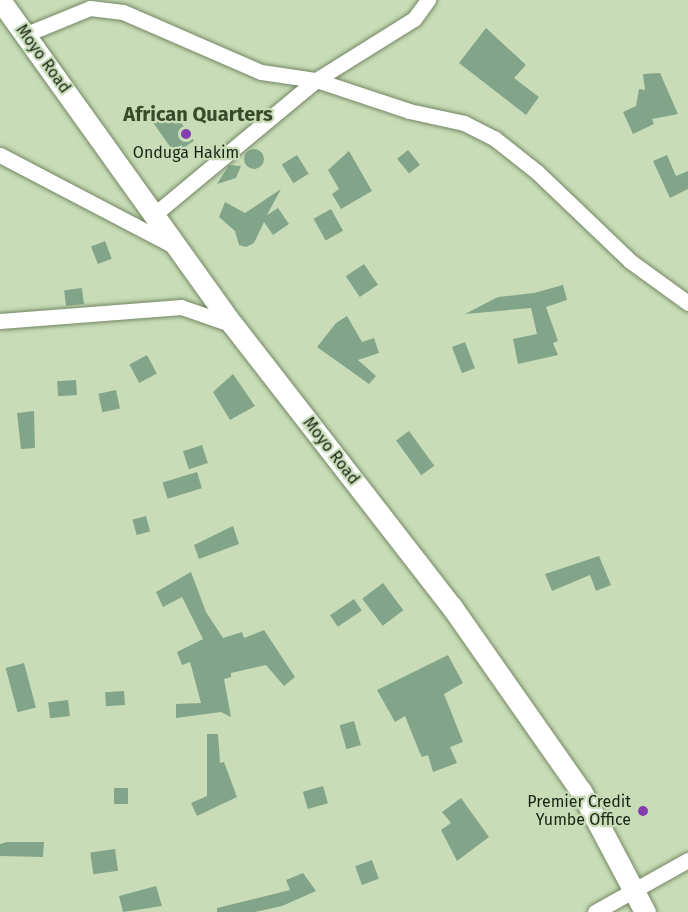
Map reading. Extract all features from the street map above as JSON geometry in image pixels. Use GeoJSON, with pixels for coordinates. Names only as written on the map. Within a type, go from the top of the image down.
{"type":"FeatureCollection","features":[{"type":"Feature","properties":{"kind":"main road","name":"Moyo Road"},"geometry":{"type":"LineString","coordinates":[[0,0],[156,213],[233,325],[452,607],[581,791],[645,912]]}},
{"type":"Feature","properties":{"kind":"street"},"geometry":{"type":"LineString","coordinates":[[156,213],[316,80],[414,19],[428,0]]}},
{"type":"Feature","properties":{"kind":"street"},"geometry":{"type":"LineString","coordinates":[[24,34],[90,8],[123,12],[261,72],[316,80],[409,111],[464,123],[494,138],[580,210],[630,261],[688,303]]}},
{"type":"Feature","properties":{"kind":"street"},"geometry":{"type":"LineString","coordinates":[[0,155],[182,250]]}},
{"type":"Feature","properties":{"kind":"street"},"geometry":{"type":"LineString","coordinates":[[0,321],[181,307],[233,325]]}},
{"type":"Feature","properties":{"kind":"street"},"geometry":{"type":"LineString","coordinates":[[596,912],[688,860]]}},
{"type":"Feature","properties":{"kind":"building"},"geometry":{"type":"Polygon","coordinates":[[[486,28],[526,65],[514,78],[539,97],[526,115],[459,63],[486,28]]]}},
{"type":"Feature","properties":{"kind":"building"},"geometry":{"type":"Polygon","coordinates":[[[660,73],[678,114],[652,119],[654,124],[633,134],[623,112],[636,106],[639,89],[645,90],[643,74],[660,73]]]}},
{"type":"Feature","properties":{"kind":"building"},"geometry":{"type":"Polygon","coordinates":[[[171,108],[194,141],[175,154],[152,121],[171,108]]]}},
{"type":"Feature","properties":{"kind":"building"},"geometry":{"type":"Polygon","coordinates":[[[254,149],[261,152],[264,159],[261,166],[254,169],[247,166],[244,159],[247,152],[254,149]]]}},
{"type":"Feature","properties":{"kind":"building"},"geometry":{"type":"Polygon","coordinates":[[[408,150],[420,165],[409,174],[397,159],[408,150]]]}},
{"type":"Feature","properties":{"kind":"building"},"geometry":{"type":"Polygon","coordinates":[[[349,151],[372,191],[341,209],[332,194],[339,189],[328,170],[349,151]]]}},
{"type":"Feature","properties":{"kind":"building"},"geometry":{"type":"Polygon","coordinates":[[[297,155],[309,174],[293,183],[282,165],[297,155]]]}},
{"type":"Feature","properties":{"kind":"building"},"geometry":{"type":"Polygon","coordinates":[[[667,155],[676,176],[688,171],[688,189],[670,198],[653,161],[667,155]]]}},
{"type":"Feature","properties":{"kind":"building"},"geometry":{"type":"Polygon","coordinates":[[[229,165],[241,166],[236,178],[217,184],[229,165]]]}},
{"type":"Feature","properties":{"kind":"building"},"geometry":{"type":"Polygon","coordinates":[[[281,189],[267,215],[278,208],[289,224],[273,235],[264,222],[254,243],[246,247],[239,245],[235,231],[219,217],[225,202],[245,213],[281,189]]]}},
{"type":"Feature","properties":{"kind":"building"},"geometry":{"type":"Polygon","coordinates":[[[331,209],[343,231],[326,241],[314,219],[331,209]]]}},
{"type":"Feature","properties":{"kind":"building"},"geometry":{"type":"Polygon","coordinates":[[[105,241],[112,259],[98,264],[91,246],[105,241]]]}},
{"type":"Feature","properties":{"kind":"building"},"geometry":{"type":"Polygon","coordinates":[[[364,264],[378,285],[360,297],[346,276],[364,264]]]}},
{"type":"Feature","properties":{"kind":"building"},"geometry":{"type":"Polygon","coordinates":[[[563,285],[567,300],[546,307],[558,341],[553,343],[558,355],[518,364],[513,339],[537,334],[531,308],[465,314],[498,297],[534,293],[563,285]]]}},
{"type":"Feature","properties":{"kind":"building"},"geometry":{"type":"Polygon","coordinates":[[[82,288],[84,304],[66,306],[64,290],[82,288]]]}},
{"type":"Feature","properties":{"kind":"building"},"geometry":{"type":"Polygon","coordinates":[[[347,316],[362,342],[374,338],[379,353],[358,360],[376,376],[369,384],[317,347],[336,323],[347,316]]]}},
{"type":"Feature","properties":{"kind":"building"},"geometry":{"type":"Polygon","coordinates":[[[465,342],[475,368],[462,373],[452,347],[465,342]]]}},
{"type":"Feature","properties":{"kind":"building"},"geometry":{"type":"Polygon","coordinates":[[[147,355],[157,374],[139,383],[129,364],[147,355]]]}},
{"type":"Feature","properties":{"kind":"building"},"geometry":{"type":"Polygon","coordinates":[[[233,374],[255,406],[230,420],[213,392],[233,374]]]}},
{"type":"Feature","properties":{"kind":"building"},"geometry":{"type":"Polygon","coordinates":[[[76,380],[77,395],[58,396],[57,381],[76,380]]]}},
{"type":"Feature","properties":{"kind":"building"},"geometry":{"type":"Polygon","coordinates":[[[116,390],[120,409],[102,412],[98,394],[116,390]]]}},
{"type":"Feature","properties":{"kind":"building"},"geometry":{"type":"Polygon","coordinates":[[[34,411],[35,448],[21,449],[17,413],[34,411]]]}},
{"type":"Feature","properties":{"kind":"building"},"geometry":{"type":"Polygon","coordinates":[[[409,431],[434,466],[421,475],[396,440],[409,431]]]}},
{"type":"Feature","properties":{"kind":"building"},"geometry":{"type":"Polygon","coordinates":[[[202,445],[208,463],[189,469],[183,451],[202,445]]]}},
{"type":"Feature","properties":{"kind":"building"},"geometry":{"type":"Polygon","coordinates":[[[197,472],[202,488],[168,499],[163,483],[197,472]]]}},
{"type":"Feature","properties":{"kind":"building"},"geometry":{"type":"Polygon","coordinates":[[[146,516],[150,531],[137,535],[132,520],[146,516]]]}},
{"type":"Feature","properties":{"kind":"building"},"geometry":{"type":"Polygon","coordinates":[[[233,526],[239,544],[199,559],[194,545],[233,526]]]}},
{"type":"Feature","properties":{"kind":"building"},"geometry":{"type":"Polygon","coordinates":[[[599,556],[611,585],[596,591],[590,575],[552,591],[545,574],[599,556]]]}},
{"type":"Feature","properties":{"kind":"building"},"geometry":{"type":"Polygon","coordinates":[[[191,572],[206,612],[223,638],[242,632],[244,638],[264,630],[295,677],[284,686],[266,665],[231,673],[231,677],[224,679],[231,717],[221,712],[176,718],[176,704],[201,703],[190,662],[182,665],[177,652],[203,639],[182,597],[163,607],[156,592],[191,572]]]}},
{"type":"Feature","properties":{"kind":"building"},"geometry":{"type":"Polygon","coordinates":[[[383,583],[403,610],[383,626],[362,599],[383,583]]]}},
{"type":"Feature","properties":{"kind":"building"},"geometry":{"type":"Polygon","coordinates":[[[354,599],[362,611],[338,627],[330,615],[354,599]]]}},
{"type":"Feature","properties":{"kind":"building"},"geometry":{"type":"Polygon","coordinates":[[[448,655],[463,683],[444,694],[463,742],[450,747],[457,763],[433,772],[428,755],[422,757],[419,751],[405,716],[395,722],[377,690],[448,655]]]}},
{"type":"Feature","properties":{"kind":"building"},"geometry":{"type":"Polygon","coordinates":[[[24,663],[36,707],[18,712],[6,668],[24,663]]]}},
{"type":"Feature","properties":{"kind":"building"},"geometry":{"type":"Polygon","coordinates":[[[124,691],[125,705],[106,706],[105,692],[124,691]]]}},
{"type":"Feature","properties":{"kind":"building"},"geometry":{"type":"Polygon","coordinates":[[[68,700],[70,716],[50,718],[48,702],[68,700]]]}},
{"type":"Feature","properties":{"kind":"building"},"geometry":{"type":"Polygon","coordinates":[[[354,721],[361,745],[346,749],[340,725],[354,721]]]}},
{"type":"Feature","properties":{"kind":"building"},"geometry":{"type":"Polygon","coordinates":[[[207,734],[218,734],[220,763],[224,762],[237,797],[197,816],[191,803],[207,796],[207,734]]]}},
{"type":"Feature","properties":{"kind":"building"},"geometry":{"type":"Polygon","coordinates":[[[323,786],[328,803],[308,809],[303,792],[323,786]]]}},
{"type":"Feature","properties":{"kind":"building"},"geometry":{"type":"Polygon","coordinates":[[[114,788],[128,788],[128,804],[114,804],[114,788]]]}},
{"type":"Feature","properties":{"kind":"building"},"geometry":{"type":"Polygon","coordinates":[[[461,798],[489,837],[457,861],[441,830],[451,823],[442,812],[461,798]]]}},
{"type":"Feature","properties":{"kind":"building"},"geometry":{"type":"Polygon","coordinates":[[[44,842],[43,857],[0,856],[0,844],[44,842]]]}},
{"type":"Feature","properties":{"kind":"building"},"geometry":{"type":"Polygon","coordinates":[[[115,849],[118,871],[93,874],[90,852],[115,849]]]}},
{"type":"Feature","properties":{"kind":"building"},"geometry":{"type":"Polygon","coordinates":[[[372,860],[379,879],[362,885],[355,866],[372,860]]]}},
{"type":"Feature","properties":{"kind":"building"},"geometry":{"type":"Polygon","coordinates":[[[303,873],[316,891],[282,906],[255,912],[217,912],[217,908],[290,890],[286,880],[303,873]]]}},
{"type":"Feature","properties":{"kind":"building"},"geometry":{"type":"Polygon","coordinates":[[[156,886],[162,906],[123,912],[119,896],[156,886]]]}},
{"type":"Feature","properties":{"kind":"place","name":"Onduga Hakim"},"geometry":{"type":"Point","coordinates":[186,134]}},
{"type":"Feature","properties":{"kind":"place","name":"Premier Credit Yumbe Office"},"geometry":{"type":"Point","coordinates":[643,811]}},
{"type":"Feature","properties":{"kind":"district","name":"African Quarters"},"geometry":{"type":"Point","coordinates":[198,114]}}]}
